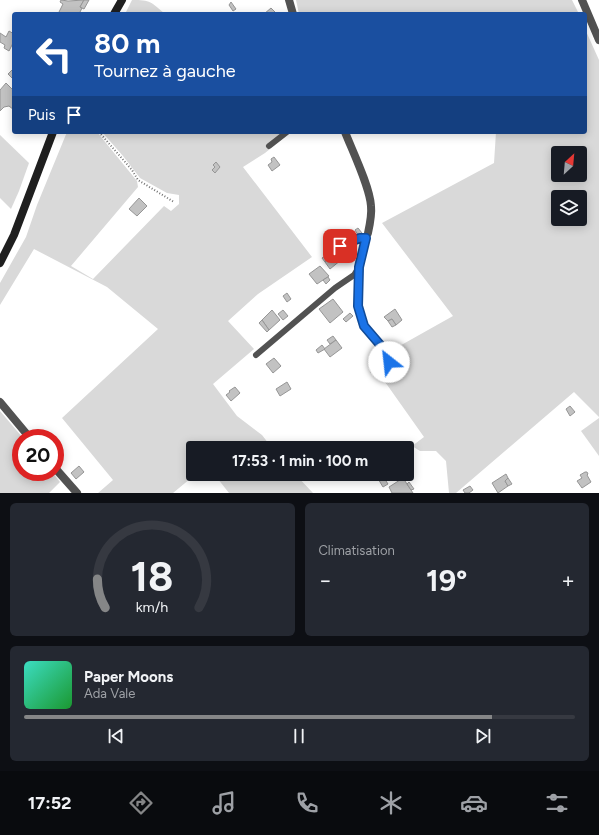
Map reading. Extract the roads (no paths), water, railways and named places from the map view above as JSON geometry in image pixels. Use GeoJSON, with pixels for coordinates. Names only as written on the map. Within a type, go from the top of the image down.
{"type":"FeatureCollection","features":[{"type":"Feature","properties":{"kind":"main road"},"geometry":{"type":"LineString","coordinates":[[115,12],[122,0]]}},
{"type":"Feature","properties":{"kind":"main road"},"geometry":{"type":"LineString","coordinates":[[0,263],[14,235],[52,134]]}},
{"type":"Feature","properties":{"kind":"street"},"geometry":{"type":"LineString","coordinates":[[289,0],[292,12]]}},
{"type":"Feature","properties":{"kind":"street"},"geometry":{"type":"LineString","coordinates":[[582,0],[599,40]]}},
{"type":"Feature","properties":{"kind":"street"},"geometry":{"type":"LineString","coordinates":[[345,134],[365,183],[371,204],[371,217],[367,236]]}},
{"type":"Feature","properties":{"kind":"street"},"geometry":{"type":"LineString","coordinates":[[0,402],[22,429]]}},
{"type":"Feature","properties":{"kind":"street"},"geometry":{"type":"LineString","coordinates":[[64,478],[77,493]]}},
{"type":"Feature","properties":{"kind":"lane"},"geometry":{"type":"LineString","coordinates":[[269,146],[284,134]]}},
{"type":"Feature","properties":{"kind":"lane"},"geometry":{"type":"LineString","coordinates":[[340,246],[367,236]]}},
{"type":"Feature","properties":{"kind":"lane"},"geometry":{"type":"LineString","coordinates":[[367,236],[359,267],[358,306],[364,326],[388,354],[391,370]]}},
{"type":"Feature","properties":{"kind":"lane"},"geometry":{"type":"LineString","coordinates":[[256,355],[335,288],[354,275],[359,267]]}}]}
